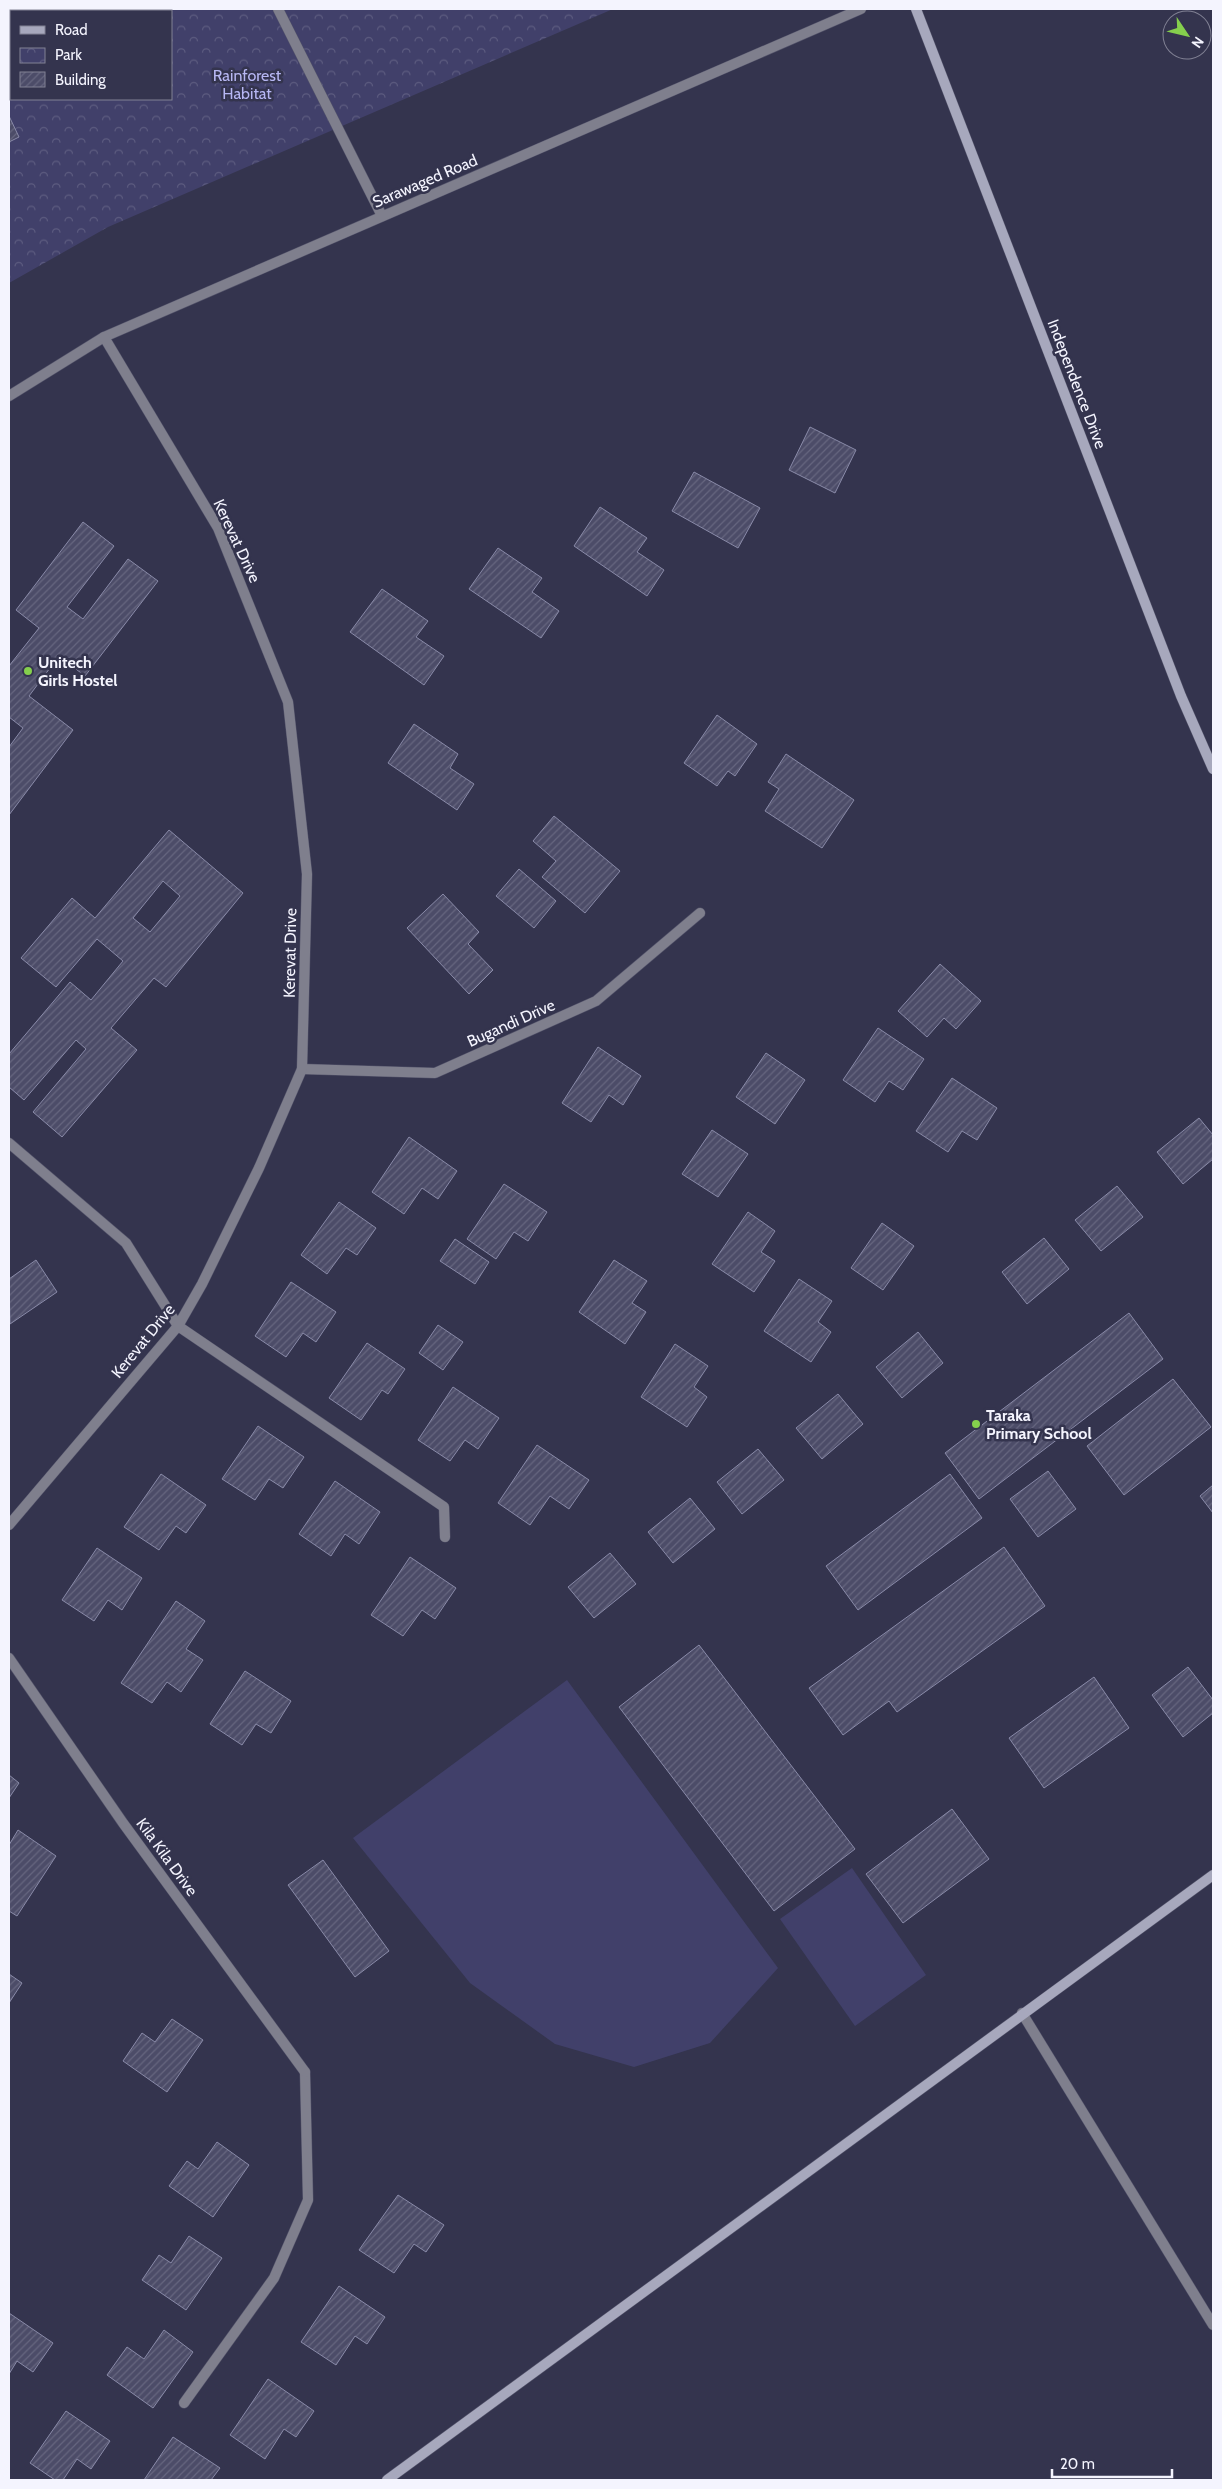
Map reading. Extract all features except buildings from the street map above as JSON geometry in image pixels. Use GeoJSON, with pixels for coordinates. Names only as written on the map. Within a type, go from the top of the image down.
{"type":"FeatureCollection","features":[{"type":"Feature","properties":{"kind":"main road","name":"Independence Drive"},"geometry":{"type":"LineString","coordinates":[[916,9],[1177,687],[1213,769]]}},
{"type":"Feature","properties":{"kind":"main road"},"geometry":{"type":"LineString","coordinates":[[386,2480],[1213,1875]]}},
{"type":"Feature","properties":{"kind":"street"},"geometry":{"type":"LineString","coordinates":[[278,9],[382,216]]}},
{"type":"Feature","properties":{"kind":"street","name":"Sarawaged Road"},"geometry":{"type":"LineString","coordinates":[[9,396],[104,337],[861,9]]}},
{"type":"Feature","properties":{"kind":"street","name":"Kerevat Drive"},"geometry":{"type":"LineString","coordinates":[[9,1525],[178,1326],[202,1284],[259,1168],[302,1069],[307,874],[288,702],[218,528],[104,337]]}},
{"type":"Feature","properties":{"kind":"street","name":"Bugandi Drive"},"geometry":{"type":"LineString","coordinates":[[302,1069],[435,1074],[596,1001],[700,913]]}},
{"type":"Feature","properties":{"kind":"street"},"geometry":{"type":"LineString","coordinates":[[9,1143],[126,1243],[178,1326],[444,1507],[445,1537]]}},
{"type":"Feature","properties":{"kind":"street","name":"Kila Kila Drive"},"geometry":{"type":"LineString","coordinates":[[9,1658],[124,1823],[305,2072],[308,2200],[274,2278],[184,2403]]}},
{"type":"Feature","properties":{"kind":"street"},"geometry":{"type":"LineString","coordinates":[[1022,2013],[1213,2325]]}},
{"type":"Feature","properties":{"kind":"green space","name":"Rainforest Habitat"},"geometry":{"type":"Polygon","coordinates":[[[9,9],[613,9],[108,227],[9,283],[9,9]]]}},
{"type":"Feature","properties":{"kind":"green space"},"geometry":{"type":"Polygon","coordinates":[[[567,1680],[778,1968],[710,2043],[634,2067],[555,2044],[470,1983],[353,1838],[567,1680]]]}},
{"type":"Feature","properties":{"kind":"green space"},"geometry":{"type":"Polygon","coordinates":[[[852,1868],[926,1975],[855,2026],[780,1919],[852,1868]]]}},
{"type":"Feature","properties":{"kind":"place","name":"Unitech Girls Hostel"},"geometry":{"type":"Point","coordinates":[28,671]}},
{"type":"Feature","properties":{"kind":"place","name":"Taraka Primary School"},"geometry":{"type":"Point","coordinates":[976,1424]}}]}
